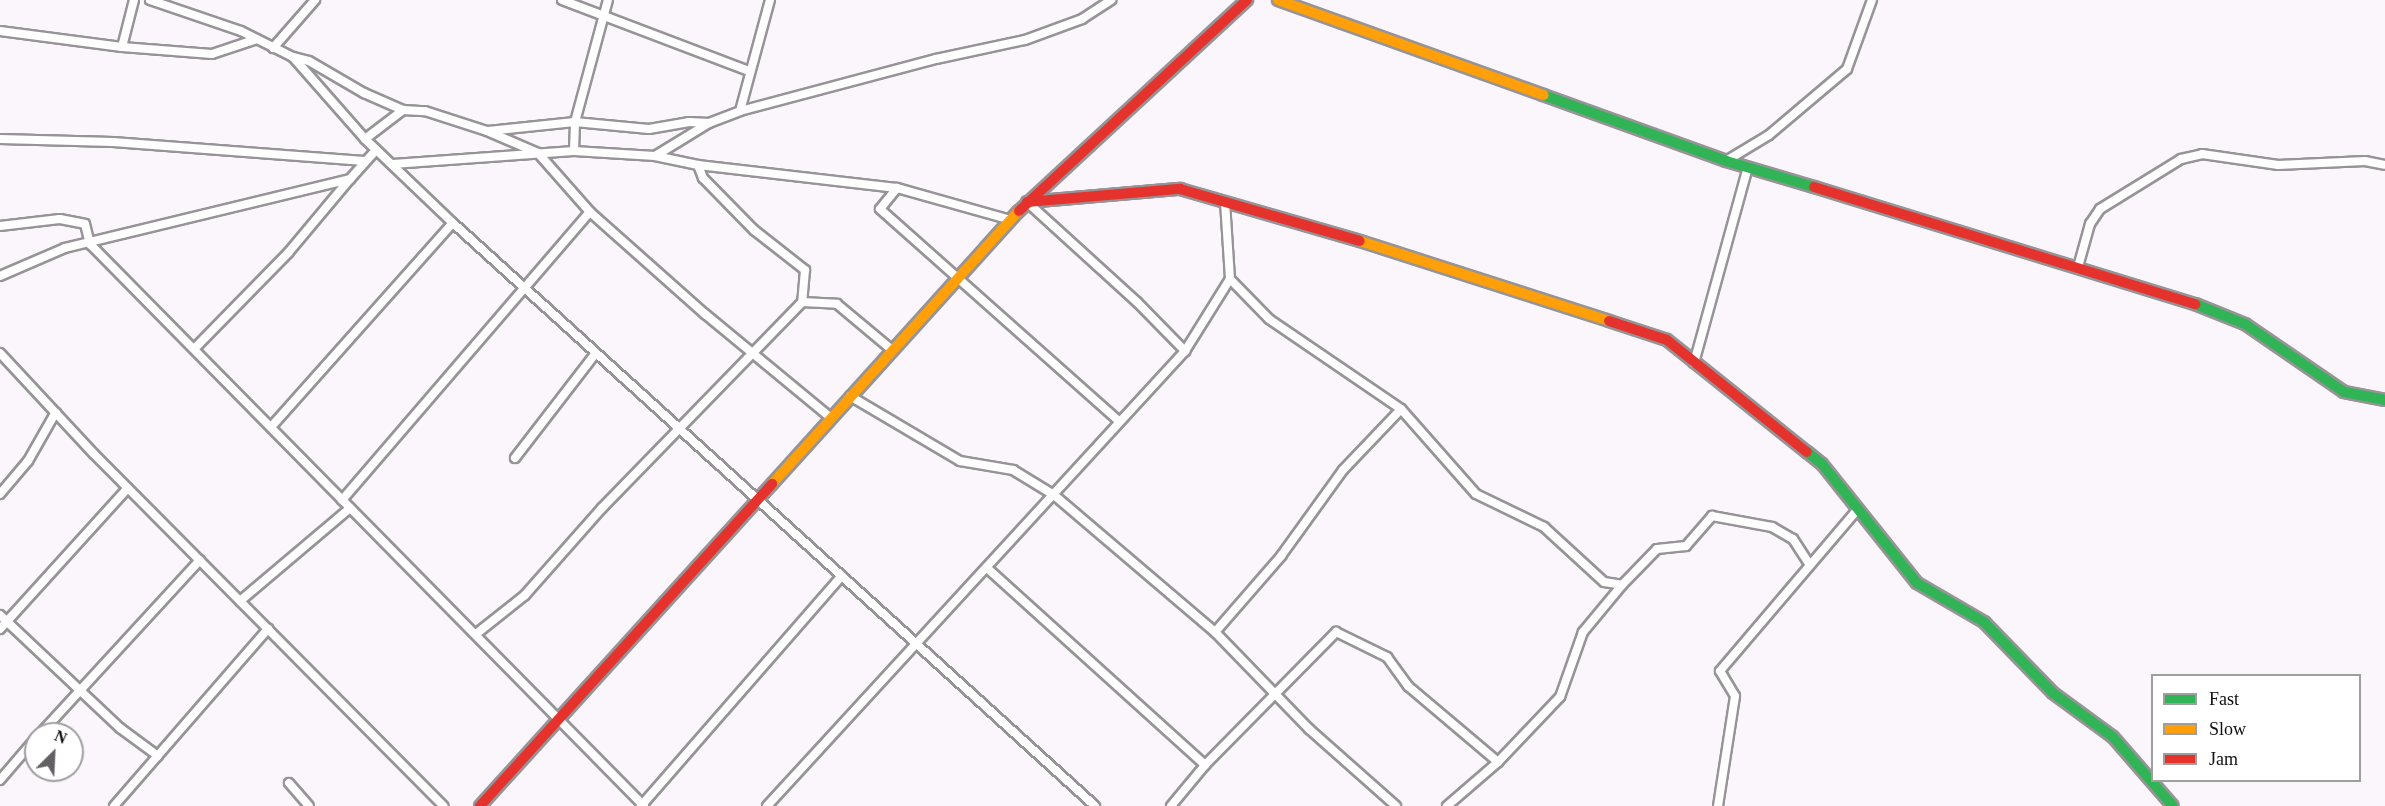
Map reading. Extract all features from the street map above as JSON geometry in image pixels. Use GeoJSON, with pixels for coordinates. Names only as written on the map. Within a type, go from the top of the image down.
{"type":"FeatureCollection","features":[{"type":"Feature","properties":{"kind":"street"},"geometry":{"type":"LineString","coordinates":[[122,47],[134,0]]}},
{"type":"Feature","properties":{"kind":"street"},"geometry":{"type":"LineString","coordinates":[[150,0],[257,39],[293,57],[309,61],[364,93],[403,110],[425,111],[487,131],[538,153],[590,212],[751,352],[830,417]]}},
{"type":"Feature","properties":{"kind":"street"},"geometry":{"type":"LineString","coordinates":[[273,48],[315,0]]}},
{"type":"Feature","properties":{"kind":"street"},"geometry":{"type":"LineString","coordinates":[[562,0],[749,71]]}},
{"type":"Feature","properties":{"kind":"street"},"geometry":{"type":"LineString","coordinates":[[574,151],[575,122],[608,0]]}},
{"type":"Feature","properties":{"kind":"street"},"geometry":{"type":"LineString","coordinates":[[740,111],[770,0]]}},
{"type":"Feature","properties":{"kind":"street"},"geometry":{"type":"LineString","coordinates":[[656,156],[710,123],[740,111],[936,59],[1025,40],[1082,19],[1111,0]]}},
{"type":"Feature","properties":{"kind":"street"},"geometry":{"type":"LineString","coordinates":[[480,806],[755,498],[1027,202],[1247,0]]}},
{"type":"Feature","properties":{"kind":"street"},"geometry":{"type":"LineString","coordinates":[[1278,0],[1726,161],[2184,299],[2245,324],[2344,392],[2385,400]]}},
{"type":"Feature","properties":{"kind":"street"},"geometry":{"type":"LineString","coordinates":[[1726,161],[1768,135],[1847,69],[1872,0]]}},
{"type":"Feature","properties":{"kind":"street"},"geometry":{"type":"LineString","coordinates":[[0,31],[122,47],[221,53],[257,39]]}},
{"type":"Feature","properties":{"kind":"street"},"geometry":{"type":"LineString","coordinates":[[293,57],[365,139],[453,223],[678,430],[1095,806]]}},
{"type":"Feature","properties":{"kind":"street"},"geometry":{"type":"LineString","coordinates":[[365,139],[403,110]]}},
{"type":"Feature","properties":{"kind":"street"},"geometry":{"type":"LineString","coordinates":[[487,131],[575,122],[649,129],[689,122],[710,123]]}},
{"type":"Feature","properties":{"kind":"street"},"geometry":{"type":"LineString","coordinates":[[0,138],[132,144],[364,161]]}},
{"type":"Feature","properties":{"kind":"street"},"geometry":{"type":"LineString","coordinates":[[195,348],[288,252],[364,161],[376,150]]}},
{"type":"Feature","properties":{"kind":"street"},"geometry":{"type":"LineString","coordinates":[[393,164],[574,151],[656,156],[698,165],[897,188],[1011,220]]}},
{"type":"Feature","properties":{"kind":"street"},"geometry":{"type":"LineString","coordinates":[[2078,267],[2090,224],[2100,209],[2181,159],[2202,154],[2278,165],[2360,161],[2385,165]]}},
{"type":"Feature","properties":{"kind":"street"},"geometry":{"type":"LineString","coordinates":[[476,634],[525,596],[751,352],[802,302],[805,270],[754,230],[703,178],[698,165]]}},
{"type":"Feature","properties":{"kind":"street"},"geometry":{"type":"LineString","coordinates":[[1694,363],[1748,167]]}},
{"type":"Feature","properties":{"kind":"street"},"geometry":{"type":"LineString","coordinates":[[0,276],[65,248],[90,244],[350,179]]}},
{"type":"Feature","properties":{"kind":"street"},"geometry":{"type":"LineString","coordinates":[[897,188],[880,209],[1118,420]]}},
{"type":"Feature","properties":{"kind":"street"},"geometry":{"type":"LineString","coordinates":[[1027,202],[1180,189],[1341,235],[1667,340],[1822,464],[1917,582],[1984,622],[2053,693],[2113,737],[2151,781]]}},
{"type":"Feature","properties":{"kind":"street"},"geometry":{"type":"LineString","coordinates":[[1027,202],[1137,302],[1185,351]]}},
{"type":"Feature","properties":{"kind":"street"},"geometry":{"type":"LineString","coordinates":[[767,806],[917,646],[1054,495],[1118,420],[1185,351],[1230,279],[1225,202]]}},
{"type":"Feature","properties":{"kind":"street"},"geometry":{"type":"LineString","coordinates":[[342,500],[590,212]]}},
{"type":"Feature","properties":{"kind":"street"},"geometry":{"type":"LineString","coordinates":[[0,226],[78,220],[89,228],[90,244],[195,348],[476,634],[557,721],[642,805],[841,577]]}},
{"type":"Feature","properties":{"kind":"street"},"geometry":{"type":"LineString","coordinates":[[271,427],[453,223]]}},
{"type":"Feature","properties":{"kind":"street"},"geometry":{"type":"LineString","coordinates":[[1230,279],[1269,320],[1401,409],[1476,494],[1544,527],[1604,582],[1622,585]]}},
{"type":"Feature","properties":{"kind":"street"},"geometry":{"type":"LineString","coordinates":[[802,302],[837,304],[892,350]]}},
{"type":"Feature","properties":{"kind":"street"},"geometry":{"type":"LineString","coordinates":[[0,353],[128,488],[444,806]]}},
{"type":"Feature","properties":{"kind":"street"},"geometry":{"type":"LineString","coordinates":[[515,458],[595,354]]}},
{"type":"Feature","properties":{"kind":"street"},"geometry":{"type":"LineString","coordinates":[[850,396],[960,461],[1013,470],[1054,495],[1215,632],[1276,696],[1396,806]]}},
{"type":"Feature","properties":{"kind":"street"},"geometry":{"type":"LineString","coordinates":[[1215,632],[1281,555],[1343,470],[1401,409]]}},
{"type":"Feature","properties":{"kind":"street"},"geometry":{"type":"LineString","coordinates":[[0,494],[28,461],[56,412]]}},
{"type":"Feature","properties":{"kind":"street"},"geometry":{"type":"LineString","coordinates":[[0,629],[128,488]]}},
{"type":"Feature","properties":{"kind":"street"},"geometry":{"type":"LineString","coordinates":[[240,601],[350,508]]}},
{"type":"Feature","properties":{"kind":"street"},"geometry":{"type":"LineString","coordinates":[[1718,806],[1735,696],[1720,670],[1857,510]]}},
{"type":"Feature","properties":{"kind":"street"},"geometry":{"type":"LineString","coordinates":[[1447,806],[1498,762],[1560,697],[1583,632],[1622,585],[1658,549],[1686,546],[1712,516],[1772,527],[1793,539],[1810,565]]}},
{"type":"Feature","properties":{"kind":"street"},"geometry":{"type":"LineString","coordinates":[[49,722],[200,560]]}},
{"type":"Feature","properties":{"kind":"street"},"geometry":{"type":"LineString","coordinates":[[987,568],[1205,765]]}},
{"type":"Feature","properties":{"kind":"street"},"geometry":{"type":"LineString","coordinates":[[0,615],[78,689],[158,756]]}},
{"type":"Feature","properties":{"kind":"street"},"geometry":{"type":"LineString","coordinates":[[114,806],[268,629]]}},
{"type":"Feature","properties":{"kind":"street"},"geometry":{"type":"LineString","coordinates":[[1171,806],[1205,765],[1276,696],[1336,632],[1344,633],[1387,657],[1408,686],[1498,762]]}},
{"type":"Feature","properties":{"kind":"street"},"geometry":{"type":"LineString","coordinates":[[0,780],[24,752]]}},
{"type":"Feature","properties":{"kind":"street"},"geometry":{"type":"LineString","coordinates":[[2152,782],[2173,806]]}},
{"type":"Feature","properties":{"kind":"street"},"geometry":{"type":"LineString","coordinates":[[288,783],[309,806]]}},
{"type":"Feature","properties":{"kind":"traffic: fast"},"geometry":{"type":"LineString","coordinates":[[1543,95],[1726,161],[1814,187]]}},
{"type":"Feature","properties":{"kind":"traffic: fast"},"geometry":{"type":"LineString","coordinates":[[2195,304],[2245,324],[2344,392],[2385,400]]}},
{"type":"Feature","properties":{"kind":"traffic: fast"},"geometry":{"type":"LineString","coordinates":[[1807,452],[1822,464],[1917,583],[1984,622],[2053,693],[2113,737],[2151,781]]}},
{"type":"Feature","properties":{"kind":"traffic: fast"},"geometry":{"type":"LineString","coordinates":[[2152,782],[2173,806]]}},
{"type":"Feature","properties":{"kind":"traffic: slow"},"geometry":{"type":"LineString","coordinates":[[1278,0],[1543,95]]}},
{"type":"Feature","properties":{"kind":"traffic: slow"},"geometry":{"type":"LineString","coordinates":[[772,484],[1019,211]]}},
{"type":"Feature","properties":{"kind":"traffic: slow"},"geometry":{"type":"LineString","coordinates":[[1360,241],[1609,321]]}},
{"type":"Feature","properties":{"kind":"traffic: jam"},"geometry":{"type":"LineString","coordinates":[[1019,211],[1247,0]]}},
{"type":"Feature","properties":{"kind":"traffic: jam"},"geometry":{"type":"LineString","coordinates":[[1814,187],[2195,304]]}},
{"type":"Feature","properties":{"kind":"traffic: jam"},"geometry":{"type":"LineString","coordinates":[[1027,202],[1180,189],[1360,241]]}},
{"type":"Feature","properties":{"kind":"traffic: jam"},"geometry":{"type":"LineString","coordinates":[[1609,321],[1667,340],[1807,452]]}},
{"type":"Feature","properties":{"kind":"traffic: jam"},"geometry":{"type":"LineString","coordinates":[[480,806],[772,484]]}}]}
